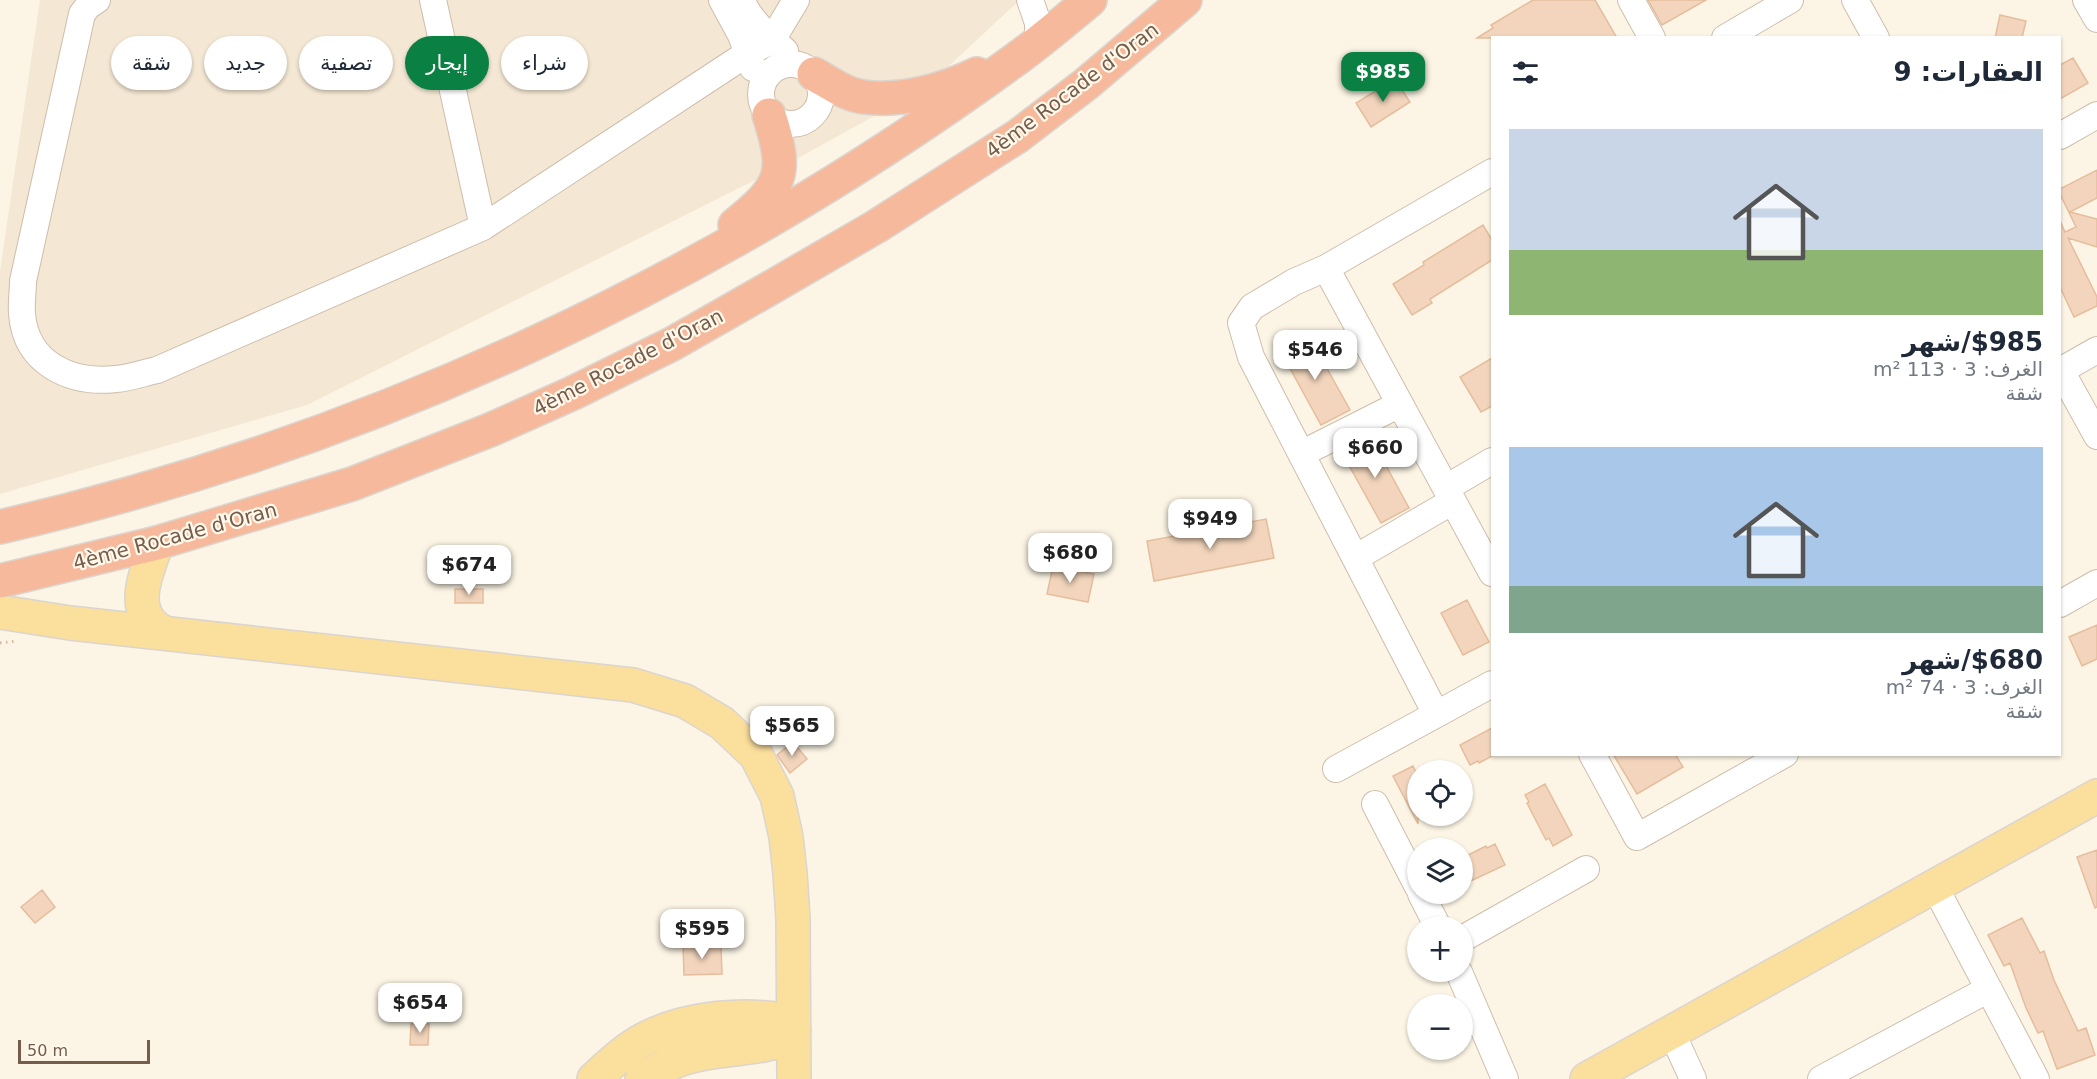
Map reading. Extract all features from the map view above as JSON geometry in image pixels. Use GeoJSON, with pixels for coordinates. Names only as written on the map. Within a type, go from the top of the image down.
{"type":"FeatureCollection","features":[{"type":"Feature","properties":{"kind":"highway"},"geometry":{"type":"LineString","coordinates":[[0,527],[86,507],[170,483],[281,446],[403,402],[587,320],[678,272],[892,146],[1033,46],[1090,0]]}},
{"type":"Feature","properties":{"kind":"highway","name":"4ème Rocade d'Oran"},"geometry":{"type":"LineString","coordinates":[[0,580],[158,543],[352,484],[490,430],[573,393],[672,344],[877,226],[1018,136],[1086,84],[1185,0]]}},
{"type":"Feature","properties":{"kind":"highway"},"geometry":{"type":"LineString","coordinates":[[809,70],[840,89],[864,97],[897,97],[951,85],[1033,46]]}},
{"type":"Feature","properties":{"kind":"highway"},"geometry":{"type":"LineString","coordinates":[[678,272],[762,203],[776,184],[781,159],[765,102]]}},
{"type":"Feature","properties":{"kind":"main road"},"geometry":{"type":"LineString","coordinates":[[158,543],[142,589],[142,604],[148,621],[165,633]]}},
{"type":"Feature","properties":{"kind":"main road"},"geometry":{"type":"LineString","coordinates":[[0,612],[61,622],[633,685],[685,701],[722,723],[756,755],[777,796],[786,837],[790,873],[794,1079]]}},
{"type":"Feature","properties":{"kind":"main road"},"geometry":{"type":"LineString","coordinates":[[1587,1079],[2097,796]]}},
{"type":"Feature","properties":{"kind":"main road"},"geometry":{"type":"LineString","coordinates":[[753,1016],[771,1002],[793,969]]}},
{"type":"Feature","properties":{"kind":"main road"},"geometry":{"type":"LineString","coordinates":[[594,1079],[627,1051],[665,1030],[718,1019],[753,1016],[771,1017],[794,1026]]}},
{"type":"Feature","properties":{"kind":"main road"},"geometry":{"type":"LineString","coordinates":[[642,1079],[684,1058],[772,1042],[794,1026]]}},
{"type":"Feature","properties":{"kind":"main road"},"geometry":{"type":"LineString","coordinates":[[745,1048],[767,1061],[785,1079]]}},
{"type":"Feature","properties":{"kind":"street"},"geometry":{"type":"LineString","coordinates":[[97,0],[82,14],[23,282],[22,315],[35,351],[49,365],[76,377],[115,379],[157,370],[483,227],[747,53],[772,40],[796,0]]}},
{"type":"Feature","properties":{"kind":"street"},"geometry":{"type":"LineString","coordinates":[[433,0],[483,227]]}},
{"type":"Feature","properties":{"kind":"street"},"geometry":{"type":"LineString","coordinates":[[722,0],[741,35],[765,102],[777,121],[787,125],[807,120],[816,113],[820,104],[822,93],[820,83],[809,70],[772,40],[743,5],[742,0]]}},
{"type":"Feature","properties":{"kind":"street"},"geometry":{"type":"LineString","coordinates":[[1030,0],[1038,23],[1033,46]]}},
{"type":"Feature","properties":{"kind":"street"},"geometry":{"type":"LineString","coordinates":[[1631,0],[1651,36]]}},
{"type":"Feature","properties":{"kind":"street"},"geometry":{"type":"LineString","coordinates":[[1728,36],[1790,0]]}},
{"type":"Feature","properties":{"kind":"street"},"geometry":{"type":"LineString","coordinates":[[1856,0],[1875,36]]}},
{"type":"Feature","properties":{"kind":"street"},"geometry":{"type":"LineString","coordinates":[[2086,0],[2097,20]]}},
{"type":"Feature","properties":{"kind":"street"},"geometry":{"type":"LineString","coordinates":[[765,102],[769,73],[777,68],[794,64],[809,70]]}},
{"type":"Feature","properties":{"kind":"street"},"geometry":{"type":"LineString","coordinates":[[2061,135],[2097,115]]}},
{"type":"Feature","properties":{"kind":"street"},"geometry":{"type":"LineString","coordinates":[[1436,714],[1251,357],[1241,322],[1252,307],[1294,282],[1326,268],[1491,173]]}},
{"type":"Feature","properties":{"kind":"street"},"geometry":{"type":"LineString","coordinates":[[1326,268],[1491,571]]}},
{"type":"Feature","properties":{"kind":"street"},"geometry":{"type":"LineString","coordinates":[[2061,369],[2097,350]]}},
{"type":"Feature","properties":{"kind":"street"},"geometry":{"type":"LineString","coordinates":[[2061,372],[2097,436]]}},
{"type":"Feature","properties":{"kind":"street"},"geometry":{"type":"LineString","coordinates":[[1301,454],[1400,404]]}},
{"type":"Feature","properties":{"kind":"street"},"geometry":{"type":"LineString","coordinates":[[1355,558],[1450,495],[1491,462]]}},
{"type":"Feature","properties":{"kind":"street"},"geometry":{"type":"LineString","coordinates":[[2061,603],[2097,583]]}},
{"type":"Feature","properties":{"kind":"street"},"geometry":{"type":"LineString","coordinates":[[1336,769],[1491,685]]}},
{"type":"Feature","properties":{"kind":"street"},"geometry":{"type":"LineString","coordinates":[[1593,756],[1637,837],[1781,756]]}},
{"type":"Feature","properties":{"kind":"street"},"geometry":{"type":"LineString","coordinates":[[1375,804],[1407,866]]}},
{"type":"Feature","properties":{"kind":"street"},"geometry":{"type":"LineString","coordinates":[[1473,933],[1586,869]]}},
{"type":"Feature","properties":{"kind":"street"},"geometry":{"type":"LineString","coordinates":[[1934,885],[2036,1079]]}},
{"type":"Feature","properties":{"kind":"street"},"geometry":{"type":"LineString","coordinates":[[1463,982],[1505,1079]]}},
{"type":"Feature","properties":{"kind":"street"},"geometry":{"type":"LineString","coordinates":[[1821,1079],[1989,989]]}},
{"type":"Feature","properties":{"kind":"street"},"geometry":{"type":"LineString","coordinates":[[1671,1033],[1693,1079]]}},
{"type":"Feature","properties":{"kind":"shaded area"},"geometry":{"type":"Polygon","coordinates":[[[40,0],[1020,0],[926,87],[793,161],[307,405],[0,494],[0,271],[40,0]]]}},
{"type":"Feature","properties":{"kind":"building"},"geometry":{"type":"Polygon","coordinates":[[[1533,0],[1595,0],[1616,36],[1477,38],[1493,28],[1491,25],[1533,0]]]}},
{"type":"Feature","properties":{"kind":"building"},"geometry":{"type":"Polygon","coordinates":[[[1648,0],[1706,0],[1662,25],[1648,0]]]}},
{"type":"Feature","properties":{"kind":"building"},"geometry":{"type":"Polygon","coordinates":[[[2000,15],[2026,21],[2022,36],[1995,36],[2000,15]]]}},
{"type":"Feature","properties":{"kind":"building"},"geometry":{"type":"Polygon","coordinates":[[[2073,58],[2088,83],[2061,98],[2061,64],[2073,58]]]}},
{"type":"Feature","properties":{"kind":"building"},"geometry":{"type":"Polygon","coordinates":[[[1395,79],[1410,102],[1371,127],[1356,103],[1395,79]]]}},
{"type":"Feature","properties":{"kind":"building"},"geometry":{"type":"Polygon","coordinates":[[[2097,170],[2097,198],[2070,212],[2097,219],[2097,247],[2068,238],[2097,297],[2097,306],[2074,317],[2061,289],[2061,223],[2065,232],[2076,227],[2061,196],[2061,188],[2097,170]]]}},
{"type":"Feature","properties":{"kind":"building"},"geometry":{"type":"Polygon","coordinates":[[[1483,225],[1491,238],[1491,261],[1430,299],[1432,303],[1412,315],[1393,284],[1424,265],[1423,262],[1483,225]]]}},
{"type":"Feature","properties":{"kind":"building"},"geometry":{"type":"Polygon","coordinates":[[[1309,336],[1350,410],[1321,425],[1281,352],[1309,336]]]}},
{"type":"Feature","properties":{"kind":"building"},"geometry":{"type":"Polygon","coordinates":[[[1491,359],[1491,407],[1481,412],[1460,377],[1491,359]]]}},
{"type":"Feature","properties":{"kind":"building"},"geometry":{"type":"Polygon","coordinates":[[[1370,436],[1409,508],[1381,523],[1341,451],[1370,436]]]}},
{"type":"Feature","properties":{"kind":"building"},"geometry":{"type":"Polygon","coordinates":[[[1266,519],[1274,558],[1154,581],[1147,541],[1266,519]]]}},
{"type":"Feature","properties":{"kind":"building"},"geometry":{"type":"Polygon","coordinates":[[[1053,566],[1094,574],[1088,602],[1047,594],[1053,566]]]}},
{"type":"Feature","properties":{"kind":"building"},"geometry":{"type":"Polygon","coordinates":[[[455,589],[483,589],[483,603],[455,603],[455,589]]]}},
{"type":"Feature","properties":{"kind":"building"},"geometry":{"type":"Polygon","coordinates":[[[1467,600],[1489,642],[1463,655],[1441,613],[1467,600]]]}},
{"type":"Feature","properties":{"kind":"building"},"geometry":{"type":"Polygon","coordinates":[[[2097,625],[2097,659],[2082,666],[2069,637],[2097,625]]]}},
{"type":"Feature","properties":{"kind":"building"},"geometry":{"type":"Polygon","coordinates":[[[1491,729],[1492,756],[1479,763],[1478,761],[1473,764],[1473,760],[1468,760],[1460,745],[1491,729]]]}},
{"type":"Feature","properties":{"kind":"building"},"geometry":{"type":"Polygon","coordinates":[[[793,742],[807,759],[790,773],[777,755],[793,742]]]}},
{"type":"Feature","properties":{"kind":"building"},"geometry":{"type":"Polygon","coordinates":[[[1614,756],[1676,756],[1683,767],[1637,794],[1614,756]]]}},
{"type":"Feature","properties":{"kind":"building"},"geometry":{"type":"Polygon","coordinates":[[[1407,769],[1407,803],[1393,776],[1407,769]]]}},
{"type":"Feature","properties":{"kind":"building"},"geometry":{"type":"Polygon","coordinates":[[[1545,784],[1572,835],[1553,846],[1549,838],[1546,840],[1525,795],[1545,784]]]}},
{"type":"Feature","properties":{"kind":"building"},"geometry":{"type":"Polygon","coordinates":[[[1495,844],[1505,865],[1473,880],[1473,852],[1486,846],[1487,848],[1495,844]]]}},
{"type":"Feature","properties":{"kind":"building"},"geometry":{"type":"Polygon","coordinates":[[[2097,850],[2097,907],[2095,908],[2077,857],[2097,850]]]}},
{"type":"Feature","properties":{"kind":"building"},"geometry":{"type":"Polygon","coordinates":[[[42,890],[55,907],[35,923],[21,907],[42,890]]]}},
{"type":"Feature","properties":{"kind":"building"},"geometry":{"type":"Polygon","coordinates":[[[2022,918],[2040,953],[2044,951],[2054,980],[2078,1031],[2086,1028],[2095,1055],[2057,1069],[2043,1031],[2038,1033],[2026,1008],[2010,963],[2004,966],[1988,935],[2022,918]]]}},
{"type":"Feature","properties":{"kind":"building"},"geometry":{"type":"Polygon","coordinates":[[[721,945],[722,974],[684,975],[683,946],[721,945]]]}},
{"type":"Feature","properties":{"kind":"building"},"geometry":{"type":"Polygon","coordinates":[[[411,1024],[429,1024],[428,1045],[410,1045],[411,1024]]]}}]}
